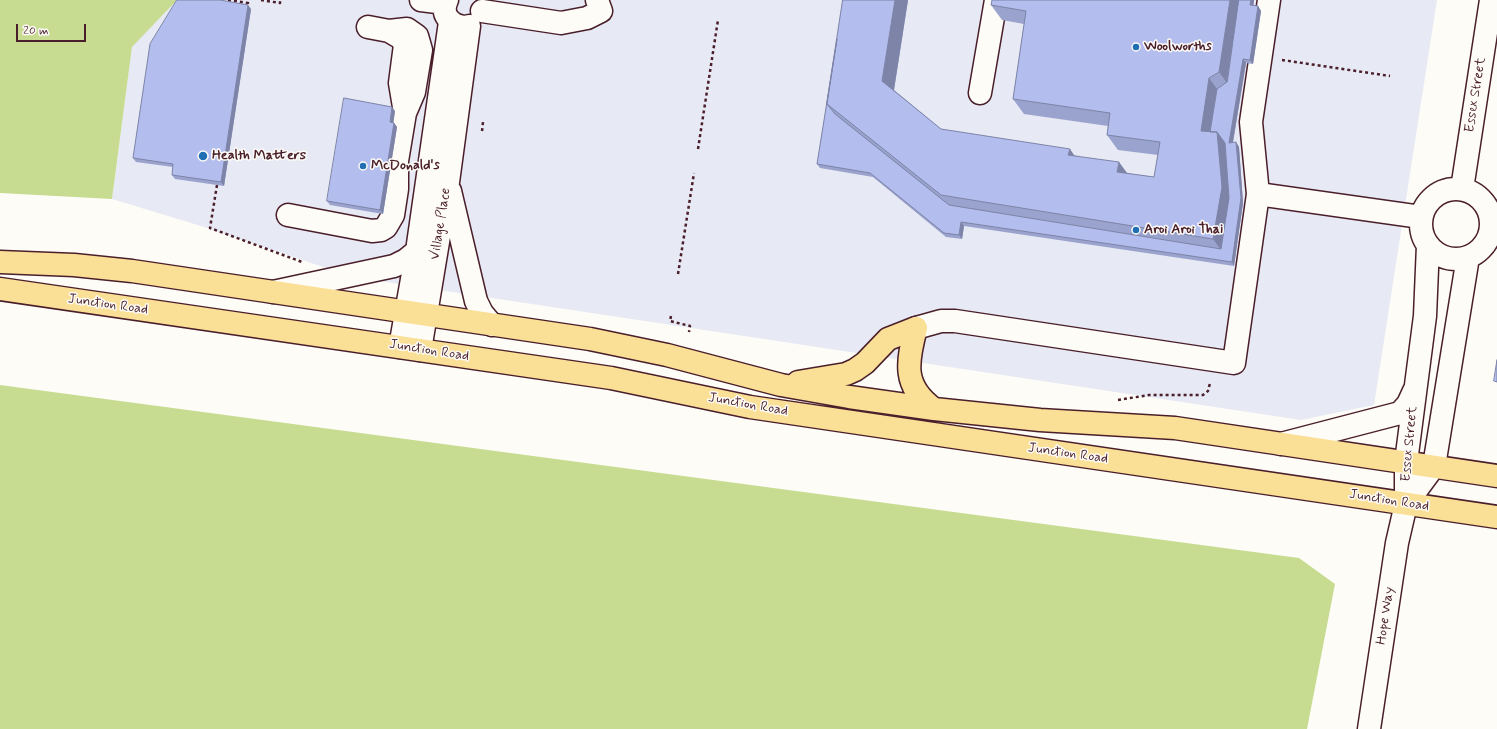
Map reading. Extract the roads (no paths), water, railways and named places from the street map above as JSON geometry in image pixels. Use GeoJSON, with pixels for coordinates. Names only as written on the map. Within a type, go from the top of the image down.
{"type":"FeatureCollection","features":[{"type":"Feature","properties":{"kind":"main road","name":"Junction Road"},"geometry":{"type":"LineString","coordinates":[[0,262],[74,265],[132,271],[590,339],[667,355],[781,385],[934,409],[1040,420],[1175,428],[1497,476]]}},
{"type":"Feature","properties":{"kind":"main road","name":"Junction Road"},"geometry":{"type":"LineString","coordinates":[[0,289],[611,378],[750,407],[1497,517]]}},
{"type":"Feature","properties":{"kind":"main road"},"geometry":{"type":"LineString","coordinates":[[781,385],[846,374],[864,364],[888,339],[916,328]]}},
{"type":"Feature","properties":{"kind":"main road"},"geometry":{"type":"LineString","coordinates":[[916,328],[909,355],[910,376],[919,395],[934,409]]}},
{"type":"Feature","properties":{"kind":"street"},"geometry":{"type":"LineString","coordinates":[[421,0],[462,10],[561,23],[575,22],[601,11],[597,0]]}},
{"type":"Feature","properties":{"kind":"street"},"geometry":{"type":"LineString","coordinates":[[980,93],[996,0]]}},
{"type":"Feature","properties":{"kind":"street"},"geometry":{"type":"LineString","coordinates":[[916,328],[941,321],[955,321],[1234,364],[1258,194],[1251,122],[1269,0]]}},
{"type":"Feature","properties":{"kind":"street","name":"Essex Street"},"geometry":{"type":"LineString","coordinates":[[1462,189],[1491,0]]}},
{"type":"Feature","properties":{"kind":"street","name":"Village Place"},"geometry":{"type":"LineString","coordinates":[[415,313],[448,182],[462,10]]}},
{"type":"Feature","properties":{"kind":"street","name":"Village Place"},"geometry":{"type":"LineString","coordinates":[[415,313],[416,251],[462,10]]}},
{"type":"Feature","properties":{"kind":"street"},"geometry":{"type":"LineString","coordinates":[[288,215],[372,231],[381,230],[386,227],[393,215],[397,189],[397,161],[405,113],[414,92],[421,46],[416,36],[407,29],[390,30],[368,27]]}},
{"type":"Feature","properties":{"kind":"street"},"geometry":{"type":"LineString","coordinates":[[448,182],[476,301],[482,313],[492,324]]}},
{"type":"Feature","properties":{"kind":"street"},"geometry":{"type":"LineString","coordinates":[[1462,189],[1476,195],[1487,206],[1494,230],[1483,246],[1468,257],[1451,258],[1442,256],[1428,245],[1422,233],[1421,217],[1428,202],[1435,196],[1444,191],[1462,189]]}},
{"type":"Feature","properties":{"kind":"street"},"geometry":{"type":"LineString","coordinates":[[1258,194],[1421,217]]}},
{"type":"Feature","properties":{"kind":"street","name":"Essex Street"},"geometry":{"type":"LineString","coordinates":[[1406,504],[1406,462],[1425,316],[1428,245]]}},
{"type":"Feature","properties":{"kind":"street"},"geometry":{"type":"LineString","coordinates":[[272,292],[394,266],[406,260],[416,251]]}},
{"type":"Feature","properties":{"kind":"street","name":"Essex Street"},"geometry":{"type":"LineString","coordinates":[[1406,504],[1434,466],[1468,257]]}},
{"type":"Feature","properties":{"kind":"street"},"geometry":{"type":"LineString","coordinates":[[410,348],[415,313]]}},
{"type":"Feature","properties":{"kind":"street"},"geometry":{"type":"LineString","coordinates":[[1281,444],[1400,413],[1408,404],[1416,386]]}},
{"type":"Feature","properties":{"kind":"street","name":"Hope Way"},"geometry":{"type":"LineString","coordinates":[[1369,729],[1396,543],[1406,504]]}},
{"type":"Feature","properties":{"kind":"place","name":"Woolworths"},"geometry":{"type":"Point","coordinates":[1136,47]}},
{"type":"Feature","properties":{"kind":"place","name":"Health Matters"},"geometry":{"type":"Point","coordinates":[203,156]}},
{"type":"Feature","properties":{"kind":"place","name":"McDonald's"},"geometry":{"type":"Point","coordinates":[363,166]}},
{"type":"Feature","properties":{"kind":"place","name":"Aroi Aroi Thai"},"geometry":{"type":"Point","coordinates":[1136,230]}}]}
